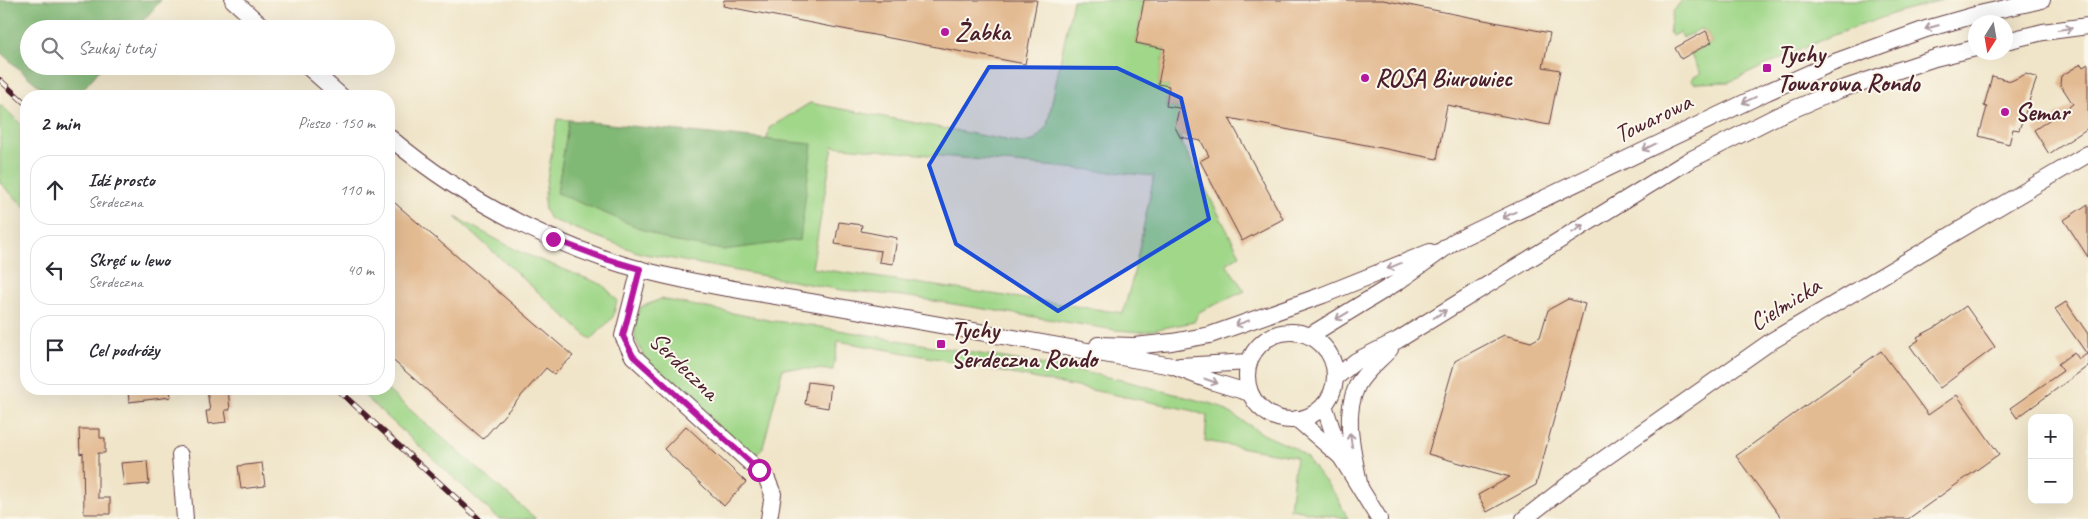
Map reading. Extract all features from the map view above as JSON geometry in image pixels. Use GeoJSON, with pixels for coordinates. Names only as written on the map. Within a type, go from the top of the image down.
{"type":"FeatureCollection","features":[{"type":"Feature","properties":{"kind":"street"},"geometry":{"type":"LineString","coordinates":[[233,0],[255,20]]}},
{"type":"Feature","properties":{"kind":"street","name":"Towarowa"},"geometry":{"type":"LineString","coordinates":[[1310,336],[1400,281],[1455,241],[1709,119],[1832,63],[1926,29],[1979,14],[2042,0]]}},
{"type":"Feature","properties":{"kind":"street"},"geometry":{"type":"LineString","coordinates":[[2013,39],[2043,32],[2088,26]]}},
{"type":"Feature","properties":{"kind":"street"},"geometry":{"type":"LineString","coordinates":[[1335,378],[1356,361],[1398,340],[1697,156],[1777,116],[1839,90],[1935,58],[1968,50]]}},
{"type":"Feature","properties":{"kind":"street"},"geometry":{"type":"LineString","coordinates":[[318,75],[334,90]]}},
{"type":"Feature","properties":{"kind":"street"},"geometry":{"type":"LineString","coordinates":[[395,142],[438,175],[475,198],[544,235],[606,259],[640,269],[689,280],[1172,366],[1250,393]]}},
{"type":"Feature","properties":{"kind":"street","name":"Cielmicka"},"geometry":{"type":"LineString","coordinates":[[1524,519],[1578,477],[1770,342],[2088,154]]}},
{"type":"Feature","properties":{"kind":"street"},"geometry":{"type":"LineString","coordinates":[[1050,345],[1134,346],[1210,335],[1323,295],[1455,241]]}},
{"type":"Feature","properties":{"kind":"street","name":"Serdeczna"},"geometry":{"type":"LineString","coordinates":[[640,269],[623,336],[628,348],[633,356],[766,477],[773,494],[769,519]]}},
{"type":"Feature","properties":{"kind":"street"},"geometry":{"type":"LineString","coordinates":[[1285,332],[1298,332],[1310,336],[1318,341],[1328,353],[1334,367],[1335,378],[1332,392],[1324,405],[1316,412],[1297,419],[1285,420],[1269,414],[1256,403],[1250,393],[1247,372],[1254,351],[1262,342],[1273,335],[1285,332]]}},
{"type":"Feature","properties":{"kind":"street"},"geometry":{"type":"LineString","coordinates":[[1360,488],[1350,434],[1351,408],[1357,386],[1398,340]]}},
{"type":"Feature","properties":{"kind":"street"},"geometry":{"type":"LineString","coordinates":[[1172,366],[1249,362]]}},
{"type":"Feature","properties":{"kind":"street"},"geometry":{"type":"LineString","coordinates":[[1324,405],[1341,457],[1379,519]]}},
{"type":"Feature","properties":{"kind":"street"},"geometry":{"type":"LineString","coordinates":[[1297,419],[1341,457]]}},
{"type":"Feature","properties":{"kind":"street"},"geometry":{"type":"LineString","coordinates":[[180,455],[185,519]]}},
{"type":"Feature","properties":{"kind":"highlighted area"},"geometry":{"type":"Polygon","coordinates":[[[989,67],[1117,68],[1181,98],[1209,219],[1147,259],[1058,311],[956,244],[929,165],[989,67]]]}},
{"type":"Feature","properties":{"kind":"green space"},"geometry":{"type":"Polygon","coordinates":[[[0,0],[161,0],[144,20],[20,20],[20,70],[0,52],[0,0]]]}},
{"type":"Feature","properties":{"kind":"green space"},"geometry":{"type":"Polygon","coordinates":[[[1073,0],[1144,0],[1136,43],[1165,49],[1158,84],[1169,86],[1166,106],[1179,108],[1182,144],[1240,255],[1226,264],[1245,291],[1199,312],[1194,322],[1142,332],[1116,330],[903,296],[841,290],[640,253],[550,219],[545,210],[544,199],[557,119],[569,120],[557,193],[767,139],[769,128],[810,103],[1021,143],[1034,141],[1047,126],[1073,0]],[[833,146],[812,268],[1123,313],[1134,273],[1154,176],[833,146]]]}},
{"type":"Feature","properties":{"kind":"green space"},"geometry":{"type":"Polygon","coordinates":[[[1682,0],[1942,0],[1895,13],[1828,37],[1729,82],[1694,83],[1691,79],[1701,73],[1690,54],[1712,42],[1706,31],[1704,32],[1702,28],[1683,38],[1680,32],[1672,36],[1669,32],[1673,12],[1682,0]]]}},
{"type":"Feature","properties":{"kind":"green space"},"geometry":{"type":"Polygon","coordinates":[[[26,75],[95,75],[82,90],[43,90],[26,75]]]}},
{"type":"Feature","properties":{"kind":"green space"},"geometry":{"type":"Polygon","coordinates":[[[0,104],[20,123],[20,202],[0,183],[0,104]]]}},
{"type":"Feature","properties":{"kind":"green space"},"geometry":{"type":"Polygon","coordinates":[[[569,120],[812,144],[800,240],[724,250],[670,241],[557,193],[569,120]]]}},
{"type":"Feature","properties":{"kind":"green space"},"geometry":{"type":"Polygon","coordinates":[[[455,217],[520,252],[603,285],[617,300],[613,317],[591,340],[455,217]]]}},
{"type":"Feature","properties":{"kind":"green space"},"geometry":{"type":"Polygon","coordinates":[[[661,299],[773,321],[809,325],[1069,369],[1126,381],[1219,406],[1263,434],[1294,448],[1306,457],[1337,497],[1348,519],[1290,509],[1296,457],[1205,441],[1207,416],[1190,410],[934,358],[838,341],[833,370],[783,368],[763,447],[754,458],[646,360],[635,338],[636,317],[641,307],[661,299]]]}},
{"type":"Feature","properties":{"kind":"green space"},"geometry":{"type":"Polygon","coordinates":[[[364,395],[393,395],[536,519],[499,519],[364,395]]]}},
{"type":"Feature","properties":{"kind":"building","name":"Żabka"},"geometry":{"type":"Polygon","coordinates":[[[724,0],[1037,0],[1025,64],[723,6],[724,0]]]}},
{"type":"Feature","properties":{"kind":"building","name":"ROSA Biurowiec"},"geometry":{"type":"Polygon","coordinates":[[[1144,0],[1383,0],[1550,33],[1543,67],[1560,70],[1549,125],[1447,105],[1437,159],[1229,118],[1283,219],[1242,241],[1200,161],[1209,156],[1201,141],[1180,137],[1175,127],[1179,108],[1166,106],[1169,86],[1158,84],[1165,49],[1136,43],[1144,0]]]}},
{"type":"Feature","properties":{"kind":"building"},"geometry":{"type":"Polygon","coordinates":[[[1706,31],[1712,42],[1681,59],[1675,48],[1706,31]]]}},
{"type":"Feature","properties":{"kind":"building"},"geometry":{"type":"Polygon","coordinates":[[[2081,64],[2083,67],[2088,64],[2088,128],[2049,154],[2034,130],[2073,104],[2060,84],[2061,76],[2081,64]]]}},
{"type":"Feature","properties":{"kind":"building","name":"Semar"},"geometry":{"type":"Polygon","coordinates":[[[2026,74],[2037,78],[2019,130],[2013,129],[2009,144],[1979,136],[1987,107],[1984,106],[1992,76],[2011,81],[2026,74]]]}},
{"type":"Feature","properties":{"kind":"building"},"geometry":{"type":"Polygon","coordinates":[[[395,203],[573,356],[554,374],[546,368],[483,439],[395,362],[395,203]]]}},
{"type":"Feature","properties":{"kind":"building"},"geometry":{"type":"Polygon","coordinates":[[[2088,204],[2088,257],[2064,220],[2088,204]]]}},
{"type":"Feature","properties":{"kind":"building"},"geometry":{"type":"Polygon","coordinates":[[[839,222],[862,225],[861,231],[897,238],[893,264],[879,262],[881,251],[835,244],[839,222]]]}},
{"type":"Feature","properties":{"kind":"building"},"geometry":{"type":"Polygon","coordinates":[[[1568,299],[1585,304],[1536,485],[1487,512],[1478,495],[1510,477],[1428,454],[1455,361],[1504,335],[1531,342],[1540,337],[1548,310],[1568,299]]]}},
{"type":"Feature","properties":{"kind":"building"},"geometry":{"type":"Polygon","coordinates":[[[2066,302],[2088,334],[2088,366],[2017,418],[2010,408],[2063,371],[2058,364],[2074,352],[2079,359],[2087,354],[2055,309],[2066,302]]]}},
{"type":"Feature","properties":{"kind":"building"},"geometry":{"type":"Polygon","coordinates":[[[1966,306],[1995,347],[1940,388],[1910,346],[1919,340],[1917,337],[1936,327],[1966,306]]]}},
{"type":"Feature","properties":{"kind":"building"},"geometry":{"type":"Polygon","coordinates":[[[1881,351],[1928,415],[1957,395],[1999,454],[1908,519],[1782,519],[1736,456],[1881,351]]]}},
{"type":"Feature","properties":{"kind":"building"},"geometry":{"type":"Polygon","coordinates":[[[808,382],[831,385],[828,408],[805,404],[808,382]]]}},
{"type":"Feature","properties":{"kind":"building"},"geometry":{"type":"Polygon","coordinates":[[[128,395],[171,395],[171,397],[129,402],[128,395]]]}},
{"type":"Feature","properties":{"kind":"building"},"geometry":{"type":"Polygon","coordinates":[[[208,395],[229,395],[230,410],[225,410],[227,422],[208,424],[206,411],[210,411],[208,395]]]}},
{"type":"Feature","properties":{"kind":"building"},"geometry":{"type":"Polygon","coordinates":[[[686,426],[746,482],[724,506],[664,449],[686,426]]]}},
{"type":"Feature","properties":{"kind":"building"},"geometry":{"type":"Polygon","coordinates":[[[79,429],[100,429],[100,438],[105,438],[105,453],[98,453],[98,498],[110,498],[110,514],[84,514],[83,453],[80,454],[79,429]]]}},
{"type":"Feature","properties":{"kind":"building"},"geometry":{"type":"Polygon","coordinates":[[[147,461],[149,484],[124,486],[121,463],[147,461]]]}},
{"type":"Feature","properties":{"kind":"building"},"geometry":{"type":"Polygon","coordinates":[[[262,463],[265,486],[241,489],[238,466],[262,463]]]}},
{"type":"Feature","properties":{"kind":"railway"},"geometry":{"type":"LineString","coordinates":[[0,80],[20,98]]}},
{"type":"Feature","properties":{"kind":"railway"},"geometry":{"type":"LineString","coordinates":[[344,395],[479,519]]}},
{"type":"Feature","properties":{"kind":"place","name":"Żabka"},"geometry":{"type":"Point","coordinates":[945,32]}},
{"type":"Feature","properties":{"kind":"place","name":"Tychy Towarowa Rondo"},"geometry":{"type":"Point","coordinates":[1767,68]}},
{"type":"Feature","properties":{"kind":"place","name":"ROSA Biurowiec"},"geometry":{"type":"Point","coordinates":[1365,78]}},
{"type":"Feature","properties":{"kind":"place","name":"Semar"},"geometry":{"type":"Point","coordinates":[2005,112]}},
{"type":"Feature","properties":{"kind":"place","name":"Tychy Serdeczna Rondo"},"geometry":{"type":"Point","coordinates":[941,344]}},
{"type":"Feature","properties":{"kind":"route"},"geometry":{"type":"LineString","coordinates":[[553,239],[606,259],[640,269],[623,336],[633,356],[759,470]]}}]}
